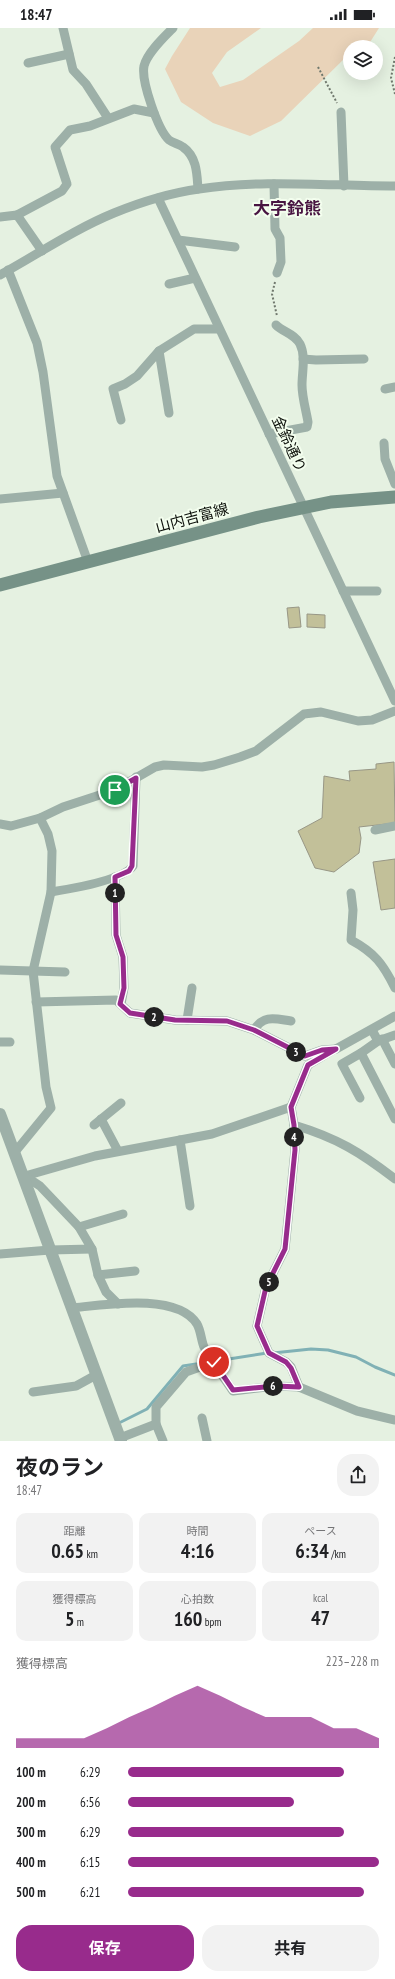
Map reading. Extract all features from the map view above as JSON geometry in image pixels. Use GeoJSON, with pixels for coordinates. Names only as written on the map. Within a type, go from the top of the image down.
{"type":"FeatureCollection","features":[{"type":"Feature","properties":{"kind":"main road","name":"山内吉富線"},"geometry":{"type":"LineString","coordinates":[[0,585],[259,517],[331,502],[395,496]]}},
{"type":"Feature","properties":{"kind":"street"},"geometry":{"type":"LineString","coordinates":[[63,28],[73,70],[86,84],[108,118]]}},
{"type":"Feature","properties":{"kind":"street"},"geometry":{"type":"LineString","coordinates":[[173,28],[160,40],[144,65],[143,77],[154,113],[169,140],[184,148],[192,157],[196,168],[198,189]]}},
{"type":"Feature","properties":{"kind":"street"},"geometry":{"type":"LineString","coordinates":[[28,63],[69,54]]}},
{"type":"Feature","properties":{"kind":"street"},"geometry":{"type":"LineString","coordinates":[[0,217],[17,216],[62,191],[67,184],[55,147],[70,130],[90,126],[134,109],[154,113]]}},
{"type":"Feature","properties":{"kind":"street"},"geometry":{"type":"LineString","coordinates":[[341,112],[344,186]]}},
{"type":"Feature","properties":{"kind":"street"},"geometry":{"type":"LineString","coordinates":[[274,184],[275,229],[280,238],[281,262],[277,273]]}},
{"type":"Feature","properties":{"kind":"street"},"geometry":{"type":"LineString","coordinates":[[0,275],[114,213],[158,198],[198,189],[274,184],[395,186]]}},
{"type":"Feature","properties":{"kind":"street","name":"金鈴通り"},"geometry":{"type":"LineString","coordinates":[[158,198],[395,701]]}},
{"type":"Feature","properties":{"kind":"street"},"geometry":{"type":"LineString","coordinates":[[17,216],[42,251]]}},
{"type":"Feature","properties":{"kind":"street"},"geometry":{"type":"LineString","coordinates":[[178,240],[235,247]]}},
{"type":"Feature","properties":{"kind":"street"},"geometry":{"type":"LineString","coordinates":[[8,270],[37,343],[43,372],[57,476],[88,562]]}},
{"type":"Feature","properties":{"kind":"street"},"geometry":{"type":"LineString","coordinates":[[168,284],[196,278]]}},
{"type":"Feature","properties":{"kind":"street"},"geometry":{"type":"LineString","coordinates":[[269,434],[307,427],[302,386],[303,359],[300,345],[296,338],[281,330],[276,324]]}},
{"type":"Feature","properties":{"kind":"street"},"geometry":{"type":"LineString","coordinates":[[121,420],[113,389],[136,376],[158,351],[194,329],[219,329]]}},
{"type":"Feature","properties":{"kind":"street"},"geometry":{"type":"LineString","coordinates":[[158,351],[168,413]]}},
{"type":"Feature","properties":{"kind":"street"},"geometry":{"type":"LineString","coordinates":[[303,359],[364,359]]}},
{"type":"Feature","properties":{"kind":"street"},"geometry":{"type":"LineString","coordinates":[[385,389],[395,388]]}},
{"type":"Feature","properties":{"kind":"street"},"geometry":{"type":"LineString","coordinates":[[384,444],[385,459],[395,484]]}},
{"type":"Feature","properties":{"kind":"street"},"geometry":{"type":"LineString","coordinates":[[0,499],[63,493]]}},
{"type":"Feature","properties":{"kind":"street"},"geometry":{"type":"LineString","coordinates":[[343,591],[378,591]]}},
{"type":"Feature","properties":{"kind":"street"},"geometry":{"type":"LineString","coordinates":[[0,824],[11,826],[40,818],[63,806],[115,790],[164,765],[202,767],[214,765],[256,751],[304,714],[321,712],[358,721],[372,720],[395,711]]}},
{"type":"Feature","properties":{"kind":"street"},"geometry":{"type":"LineString","coordinates":[[51,892],[83,886],[115,877],[129,871],[132,866],[136,778]]}},
{"type":"Feature","properties":{"kind":"street"},"geometry":{"type":"LineString","coordinates":[[15,1152],[51,1108],[46,1087],[33,971],[51,892],[52,851],[48,834],[40,818]]}},
{"type":"Feature","properties":{"kind":"street"},"geometry":{"type":"LineString","coordinates":[[375,830],[395,826]]}},
{"type":"Feature","properties":{"kind":"street"},"geometry":{"type":"LineString","coordinates":[[115,877],[116,935],[123,957],[124,988],[120,1004]]}},
{"type":"Feature","properties":{"kind":"street"},"geometry":{"type":"LineString","coordinates":[[351,893],[353,910],[351,940],[366,948],[376,957],[385,967],[395,988]]}},
{"type":"Feature","properties":{"kind":"street"},"geometry":{"type":"LineString","coordinates":[[0,970],[65,972]]}},
{"type":"Feature","properties":{"kind":"street"},"geometry":{"type":"LineString","coordinates":[[187,1020],[192,988]]}},
{"type":"Feature","properties":{"kind":"street"},"geometry":{"type":"LineString","coordinates":[[36,1002],[116,1000],[130,1013],[187,1020],[227,1021],[254,1030],[305,1056],[322,1050],[336,1049]]}},
{"type":"Feature","properties":{"kind":"street"},"geometry":{"type":"LineString","coordinates":[[299,1387],[291,1368],[281,1359],[269,1353],[257,1326],[266,1287],[285,1249],[295,1150],[294,1125],[291,1107],[308,1065],[395,1016]]}},
{"type":"Feature","properties":{"kind":"street"},"geometry":{"type":"LineString","coordinates":[[254,1030],[259,1022],[268,1018],[291,1021]]}},
{"type":"Feature","properties":{"kind":"street"},"geometry":{"type":"LineString","coordinates":[[372,1030],[395,1064]]}},
{"type":"Feature","properties":{"kind":"street"},"geometry":{"type":"LineString","coordinates":[[360,1098],[342,1064],[380,1040],[395,1035]]}},
{"type":"Feature","properties":{"kind":"street"},"geometry":{"type":"LineString","coordinates":[[0,1042],[10,1042]]}},
{"type":"Feature","properties":{"kind":"street"},"geometry":{"type":"LineString","coordinates":[[360,1053],[391,1101],[395,1119]]}},
{"type":"Feature","properties":{"kind":"street"},"geometry":{"type":"LineString","coordinates":[[118,1152],[97,1122],[121,1103]]}},
{"type":"Feature","properties":{"kind":"street"},"geometry":{"type":"LineString","coordinates":[[24,1176],[95,1156],[180,1140],[233,1128],[291,1107]]}},
{"type":"Feature","properties":{"kind":"street"},"geometry":{"type":"LineString","coordinates":[[0,1114],[120,1440],[156,1424]]}},
{"type":"Feature","properties":{"kind":"street"},"geometry":{"type":"LineString","coordinates":[[294,1125],[343,1143],[371,1160],[395,1179]]}},
{"type":"Feature","properties":{"kind":"street"},"geometry":{"type":"LineString","coordinates":[[180,1140],[190,1206]]}},
{"type":"Feature","properties":{"kind":"street"},"geometry":{"type":"LineString","coordinates":[[24,1176],[40,1186],[79,1227],[92,1249],[98,1275],[106,1292],[118,1304]]}},
{"type":"Feature","properties":{"kind":"street"},"geometry":{"type":"LineString","coordinates":[[79,1227],[123,1214]]}},
{"type":"Feature","properties":{"kind":"street"},"geometry":{"type":"LineString","coordinates":[[0,1254],[50,1250],[92,1249]]}},
{"type":"Feature","properties":{"kind":"street"},"geometry":{"type":"LineString","coordinates":[[98,1275],[135,1271]]}},
{"type":"Feature","properties":{"kind":"street"},"geometry":{"type":"LineString","coordinates":[[72,1308],[140,1302],[169,1305],[186,1314],[196,1324],[204,1346],[233,1390],[275,1386],[299,1387],[357,1412],[395,1420]]}},
{"type":"Feature","properties":{"kind":"street"},"geometry":{"type":"LineString","coordinates":[[163,1441],[156,1424],[156,1407],[186,1372],[214,1362]]}},
{"type":"Feature","properties":{"kind":"street"},"geometry":{"type":"LineString","coordinates":[[33,1392],[76,1386],[96,1375]]}},
{"type":"Feature","properties":{"kind":"street"},"geometry":{"type":"LineString","coordinates":[[202,1418],[207,1441]]}},
{"type":"Feature","properties":{"kind":"path"},"geometry":{"type":"LineString","coordinates":[[395,57],[392,78],[395,94]]}},
{"type":"Feature","properties":{"kind":"path"},"geometry":{"type":"LineString","coordinates":[[318,67],[341,112]]}},
{"type":"Feature","properties":{"kind":"path"},"geometry":{"type":"LineString","coordinates":[[276,324],[277,313],[272,294],[277,273]]}},
{"type":"Feature","properties":{"kind":"shaded area"},"geometry":{"type":"Polygon","coordinates":[[[190,28],[261,28],[227,52],[212,73],[220,87],[243,80],[299,41],[313,28],[379,28],[371,40],[343,40],[343,60],[281,121],[250,136],[213,123],[181,102],[165,69],[190,28]]]}},
{"type":"Feature","properties":{"kind":"building"},"geometry":{"type":"Polygon","coordinates":[[[299,607],[301,627],[289,628],[287,608],[299,607]]]}},
{"type":"Feature","properties":{"kind":"building"},"geometry":{"type":"Polygon","coordinates":[[[307,614],[325,615],[325,628],[307,627],[307,614]]]}},
{"type":"Feature","properties":{"kind":"building"},"geometry":{"type":"Polygon","coordinates":[[[394,762],[395,823],[359,827],[361,838],[359,853],[334,872],[315,868],[298,831],[322,818],[324,776],[350,781],[349,771],[376,769],[376,764],[394,762]]]}},
{"type":"Feature","properties":{"kind":"building"},"geometry":{"type":"Polygon","coordinates":[[[395,859],[395,908],[381,910],[373,862],[395,859]]]}},
{"type":"Feature","properties":{"kind":"waterway"},"geometry":{"type":"LineString","coordinates":[[273,1353],[311,1349],[328,1350],[356,1357],[395,1375]]}},
{"type":"Feature","properties":{"kind":"waterway"},"geometry":{"type":"LineString","coordinates":[[216,1361],[267,1353]]}},
{"type":"Feature","properties":{"kind":"waterway"},"geometry":{"type":"LineString","coordinates":[[121,1422],[147,1409],[183,1366],[196,1364]]}},
{"type":"Feature","properties":{"kind":"district","name":"大字鈴熊"},"geometry":{"type":"Point","coordinates":[287,208]}},
{"type":"Feature","properties":{"kind":"route"},"geometry":{"type":"LineString","coordinates":[[115,790],[136,778],[132,866],[129,871],[115,877],[116,935],[123,957],[124,988],[120,1004],[130,1013],[175,1020],[227,1021],[254,1030],[305,1056],[322,1050],[336,1049],[308,1065],[291,1107],[294,1125],[295,1150],[285,1249],[266,1287],[257,1326],[269,1353],[286,1362],[295,1374],[299,1387],[275,1386],[233,1390],[214,1362]]}}]}
